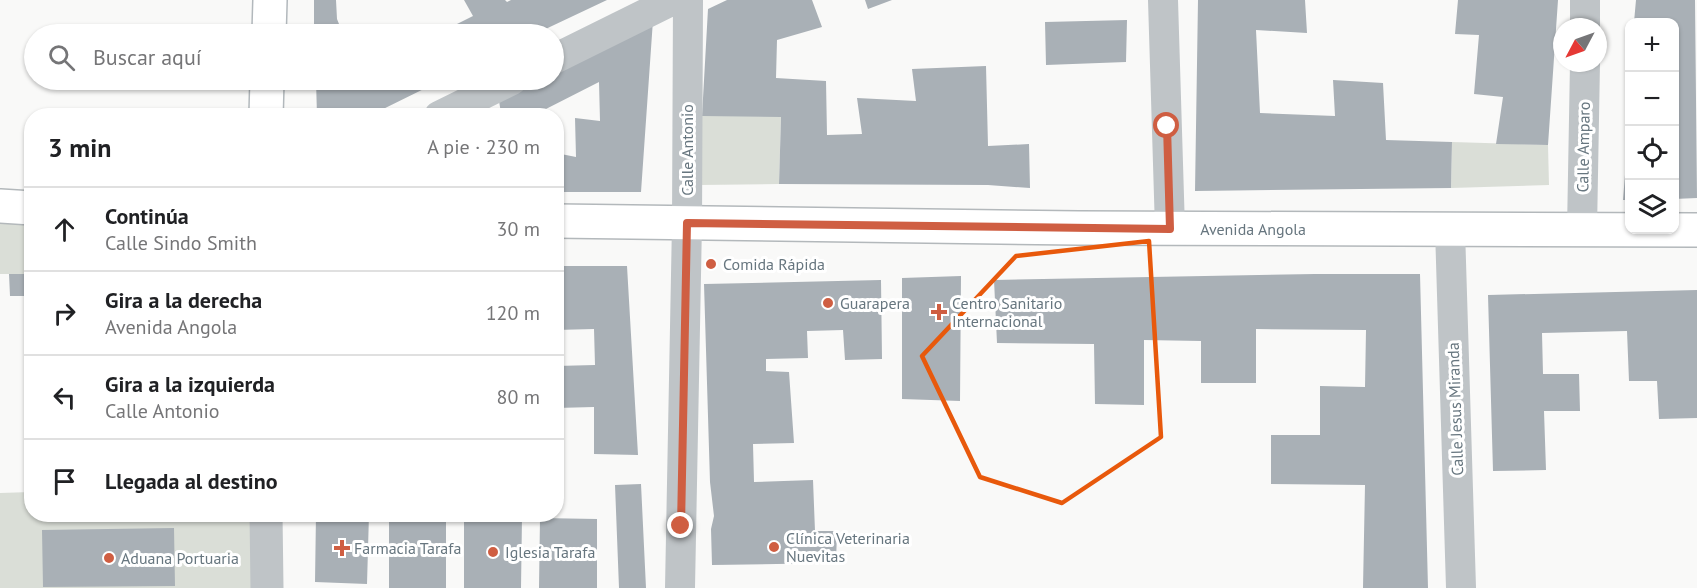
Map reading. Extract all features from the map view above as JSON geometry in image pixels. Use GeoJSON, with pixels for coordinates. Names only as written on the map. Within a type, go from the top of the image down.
{"type":"FeatureCollection","features":[{"type":"Feature","properties":{"kind":"main road"},"geometry":{"type":"LineString","coordinates":[[269,24],[270,0]]}},
{"type":"Feature","properties":{"kind":"main road"},"geometry":{"type":"LineString","coordinates":[[266,108],[267,90]]}},
{"type":"Feature","properties":{"kind":"main road"},"geometry":{"type":"LineString","coordinates":[[0,206],[24,208]]}},
{"type":"Feature","properties":{"kind":"main road","name":"Avenida Angola"},"geometry":{"type":"LineString","coordinates":[[564,221],[1170,229],[1697,230]]}},
{"type":"Feature","properties":{"kind":"street"},"geometry":{"type":"LineString","coordinates":[[564,54],[673,0]]}},
{"type":"Feature","properties":{"kind":"street","name":"Calle Antonio"},"geometry":{"type":"LineString","coordinates":[[680,588],[687,223],[688,0]]}},
{"type":"Feature","properties":{"kind":"street"},"geometry":{"type":"LineString","coordinates":[[1163,0],[1170,229]]}},
{"type":"Feature","properties":{"kind":"street"},"geometry":{"type":"LineString","coordinates":[[1585,0],[1585,18]]}},
{"type":"Feature","properties":{"kind":"street","name":"Calle Amparo"},"geometry":{"type":"LineString","coordinates":[[1582,230],[1585,72]]}},
{"type":"Feature","properties":{"kind":"street"},"geometry":{"type":"LineString","coordinates":[[455,108],[492,90]]}},
{"type":"Feature","properties":{"kind":"street","name":"Calle Jesus Miranda"},"geometry":{"type":"LineString","coordinates":[[1450,230],[1461,588]]}},
{"type":"Feature","properties":{"kind":"street"},"geometry":{"type":"LineString","coordinates":[[266,522],[267,588]]}},
{"type":"Feature","properties":{"kind":"highlighted area"},"geometry":{"type":"Polygon","coordinates":[[[1149,241],[1161,437],[1062,503],[980,477],[922,356],[1016,256],[1149,241]]]}},
{"type":"Feature","properties":{"kind":"shaded area"},"geometry":{"type":"Polygon","coordinates":[[[781,115],[779,184],[699,185],[702,116],[781,115]]]}},
{"type":"Feature","properties":{"kind":"shaded area"},"geometry":{"type":"Polygon","coordinates":[[[1452,142],[1548,145],[1549,185],[1451,188],[1452,142]]]}},
{"type":"Feature","properties":{"kind":"shaded area"},"geometry":{"type":"Polygon","coordinates":[[[0,206],[24,208],[24,274],[0,274],[0,206]]]}},
{"type":"Feature","properties":{"kind":"shaded area"},"geometry":{"type":"Polygon","coordinates":[[[24,492],[24,522],[266,522],[267,588],[0,588],[0,493],[24,492]]]}},
{"type":"Feature","properties":{"kind":"building"},"geometry":{"type":"Polygon","coordinates":[[[314,0],[336,0],[339,24],[314,24],[314,0]]]}},
{"type":"Feature","properties":{"kind":"building"},"geometry":{"type":"Polygon","coordinates":[[[464,0],[505,0],[507,2],[511,0],[607,0],[556,24],[457,24],[473,16],[464,0]]]}},
{"type":"Feature","properties":{"kind":"building"},"geometry":{"type":"Polygon","coordinates":[[[727,0],[812,0],[822,27],[777,40],[776,78],[826,81],[827,135],[862,134],[857,98],[916,101],[912,69],[986,66],[988,146],[1029,144],[1030,188],[988,185],[779,184],[781,117],[702,116],[708,9],[727,0]]]}},
{"type":"Feature","properties":{"kind":"building"},"geometry":{"type":"Polygon","coordinates":[[[865,0],[892,0],[868,9],[865,0]]]}},
{"type":"Feature","properties":{"kind":"building"},"geometry":{"type":"Polygon","coordinates":[[[1198,0],[1305,0],[1307,33],[1256,30],[1260,113],[1335,116],[1333,80],[1383,83],[1386,140],[1452,142],[1451,188],[1195,191],[1198,0]]]}},
{"type":"Feature","properties":{"kind":"building"},"geometry":{"type":"Polygon","coordinates":[[[1458,0],[1558,0],[1557,18],[1553,18],[1553,72],[1548,145],[1496,144],[1503,97],[1474,94],[1479,35],[1455,34],[1458,0]]]}},
{"type":"Feature","properties":{"kind":"building"},"geometry":{"type":"Polygon","coordinates":[[[1636,0],[1695,0],[1697,198],[1679,199],[1679,18],[1634,18],[1636,0]]]}},
{"type":"Feature","properties":{"kind":"building"},"geometry":{"type":"Polygon","coordinates":[[[653,20],[641,192],[564,192],[564,155],[576,157],[575,118],[600,121],[599,82],[548,108],[500,108],[499,101],[518,90],[564,90],[564,65],[653,20]]]}},
{"type":"Feature","properties":{"kind":"building"},"geometry":{"type":"Polygon","coordinates":[[[1127,20],[1126,62],[1046,65],[1045,22],[1127,20]]]}},
{"type":"Feature","properties":{"kind":"building"},"geometry":{"type":"Polygon","coordinates":[[[316,90],[422,90],[385,108],[317,108],[316,90]]]}},
{"type":"Feature","properties":{"kind":"building"},"geometry":{"type":"Polygon","coordinates":[[[1625,175],[1625,200],[1623,200],[1625,175]]]}},
{"type":"Feature","properties":{"kind":"building"},"geometry":{"type":"Polygon","coordinates":[[[564,266],[627,266],[638,455],[594,454],[594,407],[564,408],[564,366],[595,365],[594,329],[564,330],[564,266]]]}},
{"type":"Feature","properties":{"kind":"building"},"geometry":{"type":"Polygon","coordinates":[[[9,274],[24,274],[24,296],[10,296],[9,274]]]}},
{"type":"Feature","properties":{"kind":"building"},"geometry":{"type":"Polygon","coordinates":[[[1420,274],[1428,588],[1363,588],[1365,485],[1271,484],[1271,435],[1320,435],[1320,386],[1365,387],[1366,330],[1256,329],[1256,383],[1201,383],[1201,341],[1144,340],[1144,405],[1095,404],[1094,344],[997,343],[994,280],[1420,274]]]}},
{"type":"Feature","properties":{"kind":"building"},"geometry":{"type":"Polygon","coordinates":[[[961,276],[960,401],[902,399],[902,278],[961,276]]]}},
{"type":"Feature","properties":{"kind":"building"},"geometry":{"type":"Polygon","coordinates":[[[881,280],[882,359],[845,360],[843,330],[807,331],[808,358],[766,359],[766,371],[789,372],[794,443],[753,444],[754,482],[813,480],[815,531],[837,531],[836,563],[712,565],[711,529],[714,516],[710,482],[704,284],[881,280]]]}},
{"type":"Feature","properties":{"kind":"building"},"geometry":{"type":"Polygon","coordinates":[[[1697,290],[1697,418],[1659,419],[1657,381],[1629,381],[1627,331],[1542,333],[1543,374],[1579,374],[1580,411],[1544,411],[1546,470],[1493,471],[1488,295],[1697,290]]]}},
{"type":"Feature","properties":{"kind":"building"},"geometry":{"type":"Polygon","coordinates":[[[641,484],[646,588],[619,588],[615,485],[641,484]]]}},
{"type":"Feature","properties":{"kind":"building"},"geometry":{"type":"Polygon","coordinates":[[[564,518],[597,519],[597,588],[539,588],[540,522],[564,522],[564,518]]]}},
{"type":"Feature","properties":{"kind":"building","name":"Farmacia Tarafa"},"geometry":{"type":"Polygon","coordinates":[[[316,522],[369,522],[367,584],[315,582],[316,522]]]}},
{"type":"Feature","properties":{"kind":"building"},"geometry":{"type":"Polygon","coordinates":[[[389,522],[446,522],[446,588],[389,588],[389,522]]]}},
{"type":"Feature","properties":{"kind":"building","name":"Iglesia Tarafa"},"geometry":{"type":"Polygon","coordinates":[[[464,522],[522,522],[521,588],[464,588],[464,522]]]}},
{"type":"Feature","properties":{"kind":"building","name":"Aduana Portuaria"},"geometry":{"type":"Polygon","coordinates":[[[174,528],[175,586],[43,587],[42,530],[174,528]]]}},
{"type":"Feature","properties":{"kind":"place","name":"Comida Rápida"},"geometry":{"type":"Point","coordinates":[711,264]}},
{"type":"Feature","properties":{"kind":"place","name":"Guarapera"},"geometry":{"type":"Point","coordinates":[828,303]}},
{"type":"Feature","properties":{"kind":"place","name":"Centro Sanitario Internacional"},"geometry":{"type":"Point","coordinates":[939,312]}},
{"type":"Feature","properties":{"kind":"place","name":"Clínica Veterinaria Nuevitas"},"geometry":{"type":"Point","coordinates":[774,547]}},
{"type":"Feature","properties":{"kind":"place","name":"Farmacia Tarafa"},"geometry":{"type":"Point","coordinates":[342,548]}},
{"type":"Feature","properties":{"kind":"place","name":"Iglesia Tarafa"},"geometry":{"type":"Point","coordinates":[493,552]}},
{"type":"Feature","properties":{"kind":"place","name":"Aduana Portuaria"},"geometry":{"type":"Point","coordinates":[109,558]}},
{"type":"Feature","properties":{"kind":"route"},"geometry":{"type":"LineString","coordinates":[[681,526],[687,223],[1170,229],[1167,126]]}}]}
